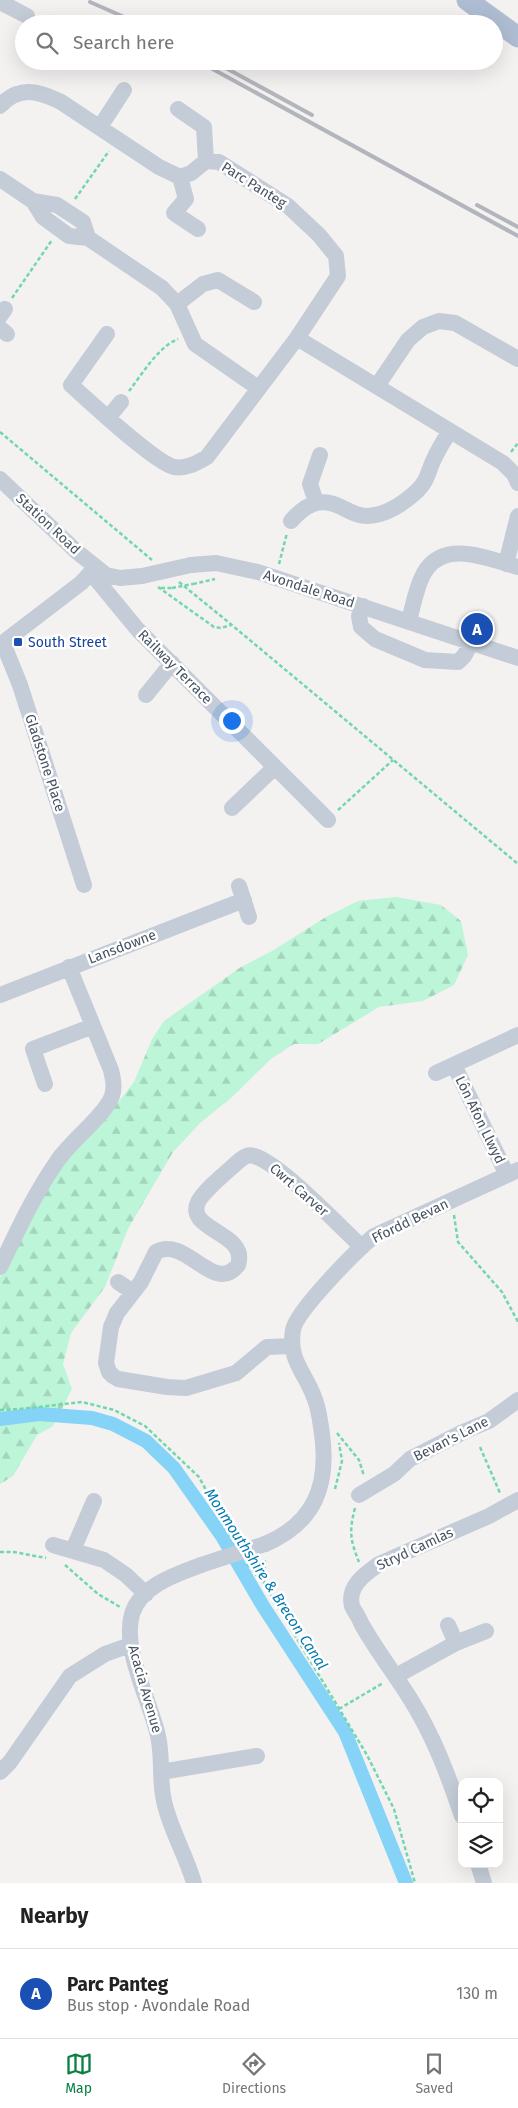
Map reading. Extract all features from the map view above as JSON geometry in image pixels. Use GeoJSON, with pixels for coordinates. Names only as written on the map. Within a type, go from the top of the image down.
{"type":"FeatureCollection","features":[{"type":"Feature","properties":{"kind":"main road"},"geometry":{"type":"LineString","coordinates":[[467,0],[488,15]]}},
{"type":"Feature","properties":{"kind":"main road"},"geometry":{"type":"LineString","coordinates":[[503,25],[518,36]]}},
{"type":"Feature","properties":{"kind":"street"},"geometry":{"type":"LineString","coordinates":[[0,2],[25,15]]}},
{"type":"Feature","properties":{"kind":"street"},"geometry":{"type":"LineString","coordinates":[[0,106],[14,96],[29,90],[45,94],[62,102],[159,167],[180,177],[186,199],[174,213],[198,229]]}},
{"type":"Feature","properties":{"kind":"street"},"geometry":{"type":"LineString","coordinates":[[100,127],[124,90]]}},
{"type":"Feature","properties":{"kind":"street"},"geometry":{"type":"LineString","coordinates":[[178,109],[204,127],[206,161]]}},
{"type":"Feature","properties":{"kind":"street","name":"Parc Panteg"},"geometry":{"type":"LineString","coordinates":[[106,334],[71,385],[156,457],[174,467],[191,466],[207,457],[297,338],[338,276],[336,256],[319,235],[288,206],[219,162],[206,161],[191,173],[180,177]]}},
{"type":"Feature","properties":{"kind":"street"},"geometry":{"type":"LineString","coordinates":[[0,179],[33,201],[57,205],[67,211],[83,222],[88,238]]}},
{"type":"Feature","properties":{"kind":"street"},"geometry":{"type":"LineString","coordinates":[[33,201],[43,217],[69,236],[88,238],[162,288],[177,304],[195,344],[258,388]]}},
{"type":"Feature","properties":{"kind":"street"},"geometry":{"type":"LineString","coordinates":[[177,304],[203,284],[218,280],[254,302]]}},
{"type":"Feature","properties":{"kind":"street"},"geometry":{"type":"LineString","coordinates":[[377,386],[408,340],[423,327],[439,321],[456,323],[518,359]]}},
{"type":"Feature","properties":{"kind":"street"},"geometry":{"type":"LineString","coordinates":[[297,338],[503,463],[514,474],[518,483]]}},
{"type":"Feature","properties":{"kind":"street"},"geometry":{"type":"LineString","coordinates":[[108,418],[121,402]]}},
{"type":"Feature","properties":{"kind":"street"},"geometry":{"type":"LineString","coordinates":[[290,521],[301,510],[316,502],[323,501],[364,516],[378,515],[390,510],[418,490],[428,478],[432,463],[450,431]]}},
{"type":"Feature","properties":{"kind":"street"},"geometry":{"type":"LineString","coordinates":[[316,502],[310,484],[320,455]]}},
{"type":"Feature","properties":{"kind":"street","name":"Station Road"},"geometry":{"type":"LineString","coordinates":[[0,479],[94,570]]}},
{"type":"Feature","properties":{"kind":"street"},"geometry":{"type":"LineString","coordinates":[[409,621],[423,574],[431,562],[442,556],[453,553],[460,554],[512,566],[518,516]]}},
{"type":"Feature","properties":{"kind":"street","name":"Avondale Road"},"geometry":{"type":"LineString","coordinates":[[94,570],[120,578],[216,563],[276,578],[518,658]]}},
{"type":"Feature","properties":{"kind":"street"},"geometry":{"type":"LineString","coordinates":[[2,644],[94,570]]}},
{"type":"Feature","properties":{"kind":"street","name":"Railway Terrace"},"geometry":{"type":"LineString","coordinates":[[94,570],[138,630],[328,820]]}},
{"type":"Feature","properties":{"kind":"street"},"geometry":{"type":"LineString","coordinates":[[363,606],[359,616],[361,627],[375,639],[424,660],[458,662],[472,642]]}},
{"type":"Feature","properties":{"kind":"street","name":"Gladstone Place"},"geometry":{"type":"LineString","coordinates":[[2,644],[20,685],[84,885]]}},
{"type":"Feature","properties":{"kind":"street"},"geometry":{"type":"LineString","coordinates":[[146,695],[172,664]]}},
{"type":"Feature","properties":{"kind":"street"},"geometry":{"type":"LineString","coordinates":[[232,808],[275,767]]}},
{"type":"Feature","properties":{"kind":"street","name":"Lansdowne"},"geometry":{"type":"LineString","coordinates":[[0,995],[241,893],[249,917]]}},
{"type":"Feature","properties":{"kind":"street"},"geometry":{"type":"LineString","coordinates":[[0,1267],[39,1188],[60,1158],[106,1108],[112,1096],[114,1084],[111,1070],[69,967]]}},
{"type":"Feature","properties":{"kind":"street"},"geometry":{"type":"LineString","coordinates":[[45,1084],[33,1049],[93,1026]]}},
{"type":"Feature","properties":{"kind":"street","name":"Lôn Afon Llwyd"},"geometry":{"type":"LineString","coordinates":[[436,1073],[518,1035]]}},
{"type":"Feature","properties":{"kind":"street","name":"Lôn Afon Llwyd"},"geometry":{"type":"LineString","coordinates":[[454,1065],[512,1172]]}},
{"type":"Feature","properties":{"kind":"street","name":"Cwrt Carver"},"geometry":{"type":"LineString","coordinates":[[291,1346],[267,1347],[236,1373],[186,1388],[167,1388],[118,1379],[109,1372],[106,1363],[111,1327],[117,1314],[141,1282],[151,1258],[158,1250],[180,1251],[217,1274],[228,1273],[236,1268],[240,1261],[237,1248],[227,1237],[199,1218],[196,1208],[201,1197],[240,1160],[250,1155],[260,1158],[285,1175],[362,1246]]}},
{"type":"Feature","properties":{"kind":"street","name":"Ffordd Bevan"},"geometry":{"type":"LineString","coordinates":[[291,1346],[293,1328],[300,1314],[362,1246],[380,1233],[512,1172]]}},
{"type":"Feature","properties":{"kind":"street"},"geometry":{"type":"LineString","coordinates":[[118,1282],[133,1292]]}},
{"type":"Feature","properties":{"kind":"street"},"geometry":{"type":"LineString","coordinates":[[132,1613],[146,1594],[158,1584],[201,1565],[280,1538],[294,1528],[306,1515],[318,1494],[324,1475],[325,1455],[318,1406],[313,1392],[295,1361],[291,1346]]}},
{"type":"Feature","properties":{"kind":"street","name":"Bevan's Lane"},"geometry":{"type":"LineString","coordinates":[[359,1496],[394,1474],[410,1459],[489,1421],[518,1400]]}},
{"type":"Feature","properties":{"kind":"street"},"geometry":{"type":"LineString","coordinates":[[73,1550],[94,1500]]}},
{"type":"Feature","properties":{"kind":"street","name":"Stryd Camlas"},"geometry":{"type":"LineString","coordinates":[[458,1804],[446,1767],[431,1735],[352,1606],[352,1590],[366,1574],[379,1564],[512,1504]]}},
{"type":"Feature","properties":{"kind":"street"},"geometry":{"type":"LineString","coordinates":[[50,1552],[73,1550],[115,1566],[146,1594]]}},
{"type":"Feature","properties":{"kind":"street","name":"Acacia Avenue"},"geometry":{"type":"LineString","coordinates":[[132,1613],[129,1631],[130,1645],[158,1735],[164,1802],[188,1881]]}},
{"type":"Feature","properties":{"kind":"street"},"geometry":{"type":"LineString","coordinates":[[448,1625],[456,1643]]}},
{"type":"Feature","properties":{"kind":"street"},"geometry":{"type":"LineString","coordinates":[[396,1676],[456,1643],[486,1631]]}},
{"type":"Feature","properties":{"kind":"street"},"geometry":{"type":"LineString","coordinates":[[0,1772],[10,1762],[70,1676],[105,1654],[130,1645]]}},
{"type":"Feature","properties":{"kind":"street"},"geometry":{"type":"LineString","coordinates":[[161,1772],[257,1756]]}},
{"type":"Feature","properties":{"kind":"street"},"geometry":{"type":"LineString","coordinates":[[479,1868],[484,1883]]}},
{"type":"Feature","properties":{"kind":"path"},"geometry":{"type":"LineString","coordinates":[[67,211],[117,139]]}},
{"type":"Feature","properties":{"kind":"path"},"geometry":{"type":"LineString","coordinates":[[2,312],[60,229]]}},
{"type":"Feature","properties":{"kind":"path"},"geometry":{"type":"LineString","coordinates":[[121,402],[151,363],[171,342],[190,334]]}},
{"type":"Feature","properties":{"kind":"path"},"geometry":{"type":"LineString","coordinates":[[0,432],[155,562]]}},
{"type":"Feature","properties":{"kind":"path"},"geometry":{"type":"LineString","coordinates":[[276,578],[290,521]]}},
{"type":"Feature","properties":{"kind":"path"},"geometry":{"type":"LineString","coordinates":[[177,581],[518,864]]}},
{"type":"Feature","properties":{"kind":"path"},"geometry":{"type":"LineString","coordinates":[[172,588],[193,584]]}},
{"type":"Feature","properties":{"kind":"path"},"geometry":{"type":"LineString","coordinates":[[158,588],[214,627],[221,628],[232,625]]}},
{"type":"Feature","properties":{"kind":"path"},"geometry":{"type":"LineString","coordinates":[[328,820],[393,760]]}},
{"type":"Feature","properties":{"kind":"path"},"geometry":{"type":"LineString","coordinates":[[448,1202],[454,1213],[458,1242],[502,1292],[518,1322]]}},
{"type":"Feature","properties":{"kind":"path"},"geometry":{"type":"LineString","coordinates":[[0,1410],[82,1402],[114,1410],[145,1426],[199,1477],[236,1544]]}},
{"type":"Feature","properties":{"kind":"path"},"geometry":{"type":"LineString","coordinates":[[336,1425],[337,1434],[359,1460],[365,1474],[349,1529],[352,1545],[366,1574]]}},
{"type":"Feature","properties":{"kind":"path"},"geometry":{"type":"LineString","coordinates":[[480,1447],[512,1504]]}},
{"type":"Feature","properties":{"kind":"path"},"geometry":{"type":"LineString","coordinates":[[264,1584],[265,1544]]}},
{"type":"Feature","properties":{"kind":"path"},"geometry":{"type":"LineString","coordinates":[[0,1552],[50,1552]]}},
{"type":"Feature","properties":{"kind":"path"},"geometry":{"type":"LineString","coordinates":[[245,1561],[250,1570],[264,1584],[367,1755],[394,1809],[415,1883]]}},
{"type":"Feature","properties":{"kind":"path"},"geometry":{"type":"LineString","coordinates":[[63,1563],[98,1594],[132,1613]]}},
{"type":"Feature","properties":{"kind":"path"},"geometry":{"type":"LineString","coordinates":[[339,1709],[396,1676]]}},
{"type":"Feature","properties":{"kind":"green space"},"geometry":{"type":"Polygon","coordinates":[[[396,897],[441,905],[461,921],[468,955],[454,985],[423,1001],[379,1007],[318,1044],[294,1044],[272,1058],[231,1098],[200,1123],[173,1152],[128,1229],[105,1287],[71,1333],[63,1364],[72,1389],[53,1426],[37,1435],[13,1476],[0,1484],[0,1277],[42,1192],[68,1157],[112,1110],[134,1082],[152,1039],[164,1021],[241,967],[272,951],[326,917],[358,901],[396,897]]]}},
{"type":"Feature","properties":{"kind":"waterway","name":"Monmouthshire & Brecon Canal"},"geometry":{"type":"LineString","coordinates":[[0,1419],[39,1414],[92,1418],[113,1424],[146,1441],[174,1468],[222,1536],[263,1606],[345,1732],[406,1883]]}},
{"type":"Feature","properties":{"kind":"railway"},"geometry":{"type":"LineString","coordinates":[[90,2],[120,15]]}},
{"type":"Feature","properties":{"kind":"railway"},"geometry":{"type":"LineString","coordinates":[[214,70],[518,236]]}},
{"type":"Feature","properties":{"kind":"railway"},"geometry":{"type":"LineString","coordinates":[[230,70],[312,115]]}},
{"type":"Feature","properties":{"kind":"railway"},"geometry":{"type":"LineString","coordinates":[[477,205],[518,227]]}},
{"type":"Feature","properties":{"kind":"place","name":"Parc Panteg"},"geometry":{"type":"Point","coordinates":[477,629]}},
{"type":"Feature","properties":{"kind":"place","name":"South Street"},"geometry":{"type":"Point","coordinates":[18,642]}}]}
